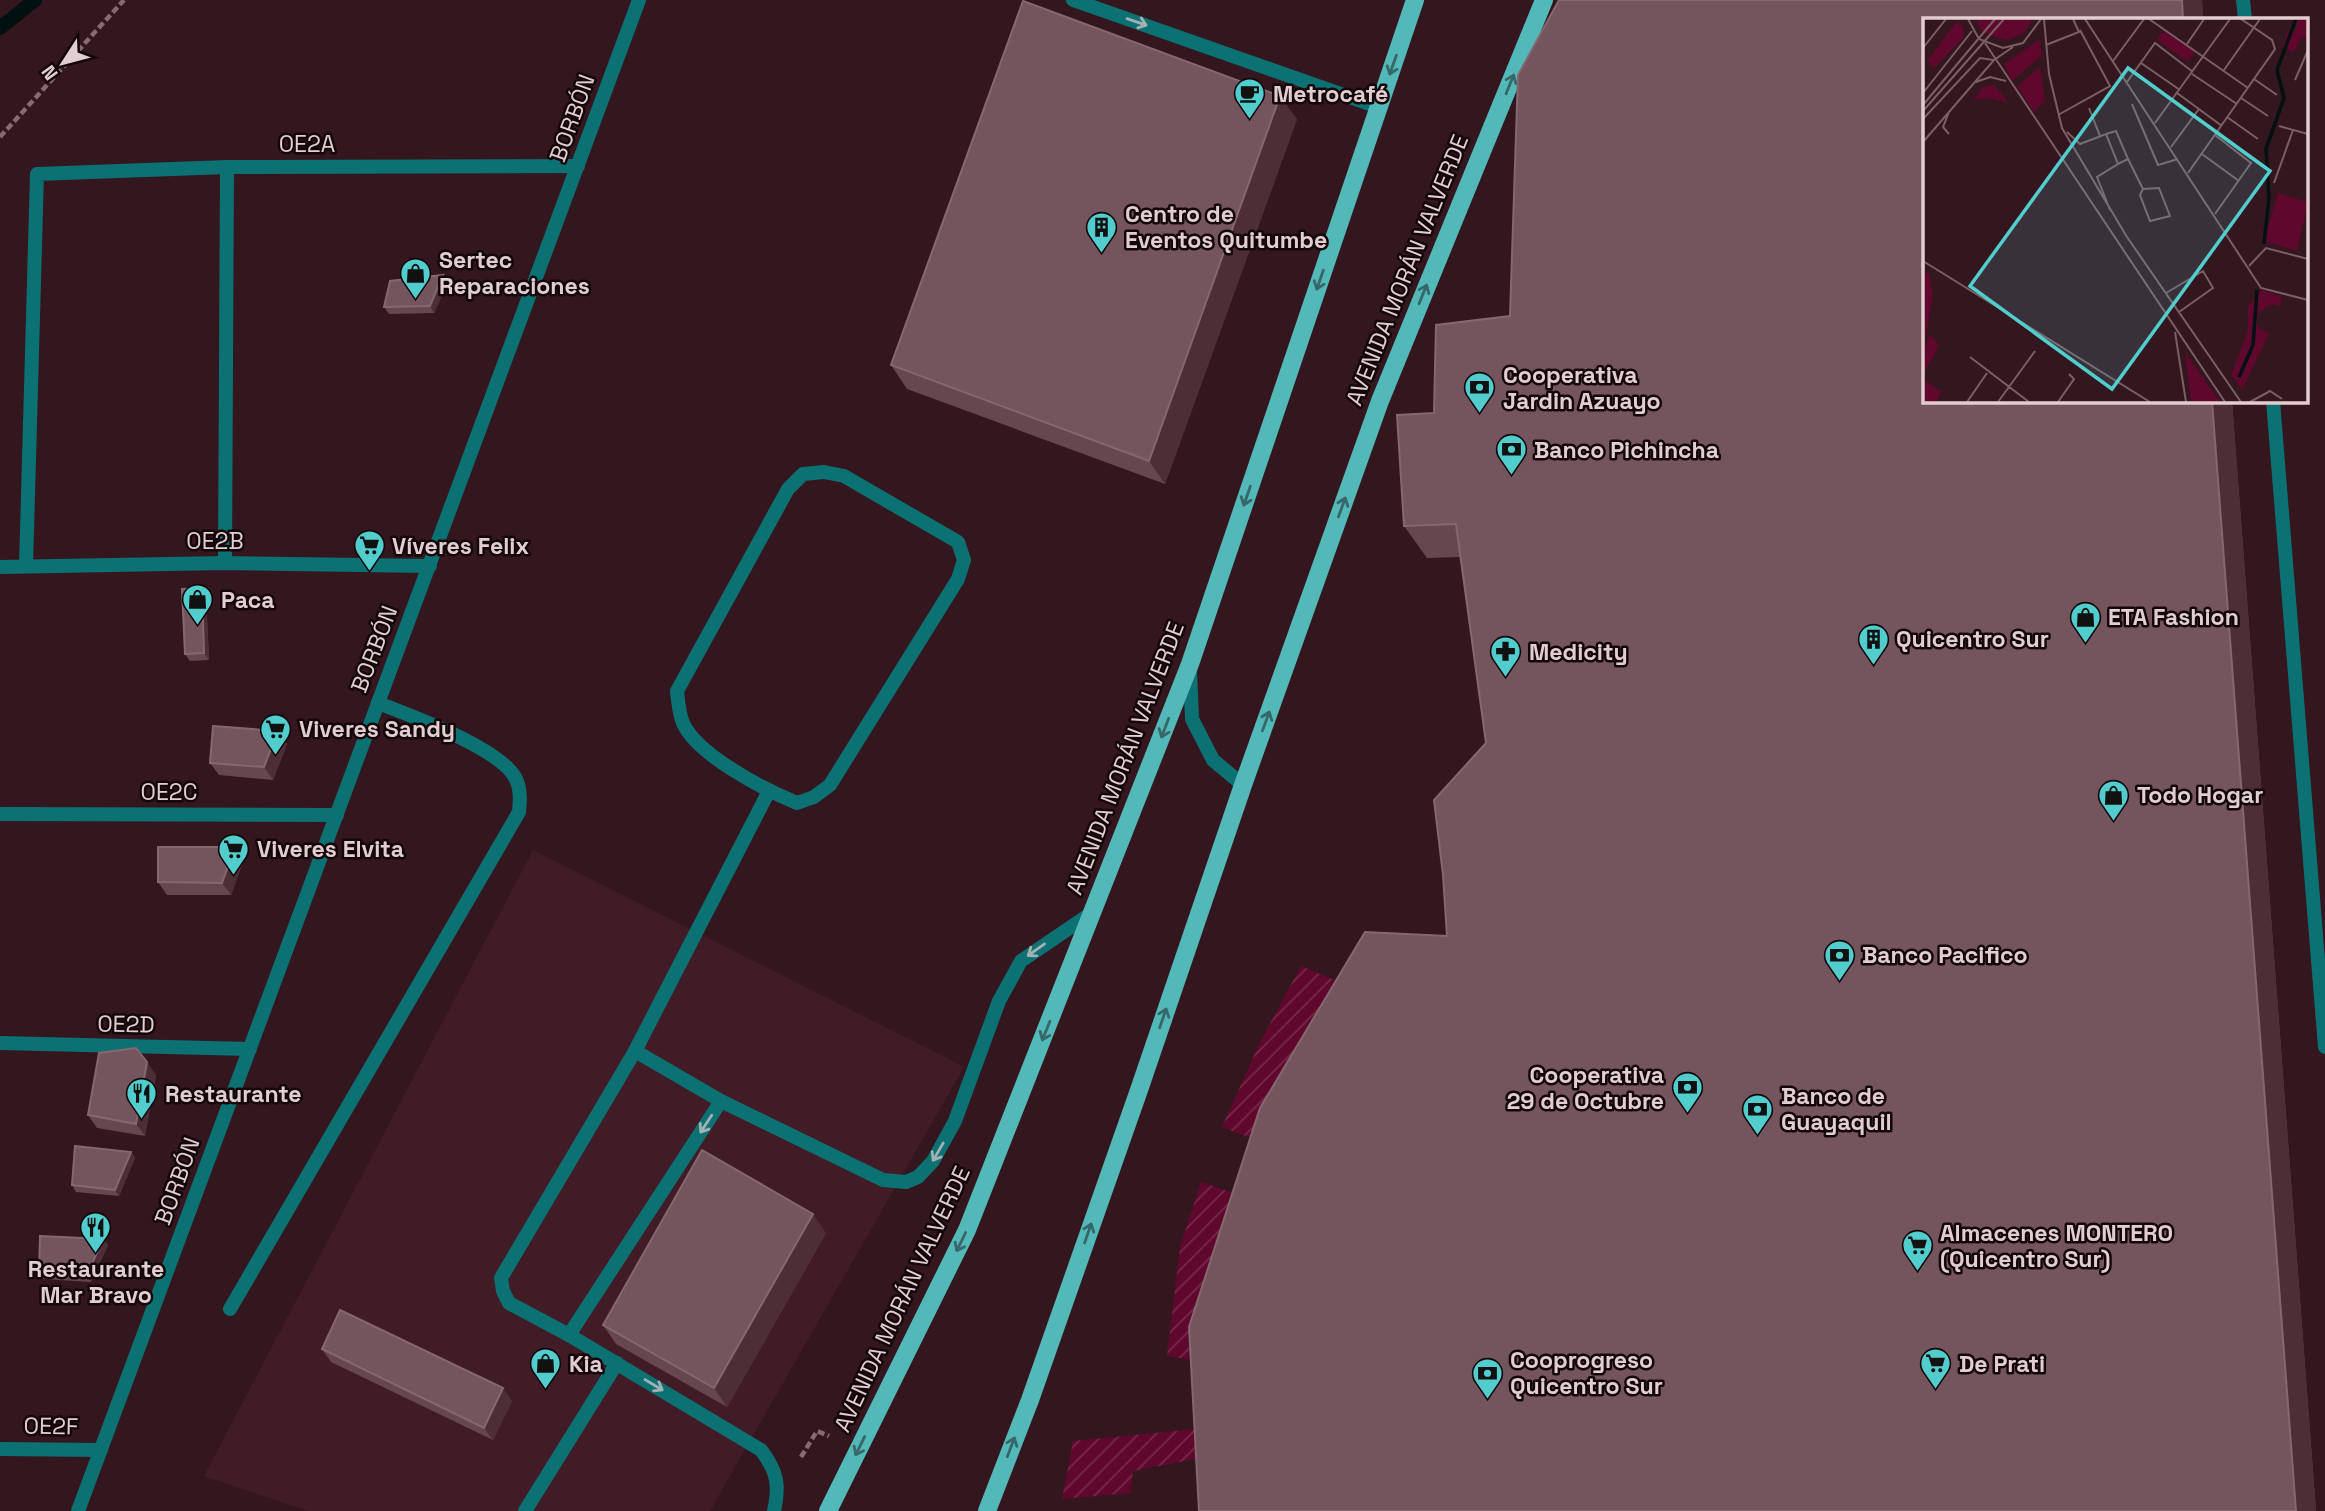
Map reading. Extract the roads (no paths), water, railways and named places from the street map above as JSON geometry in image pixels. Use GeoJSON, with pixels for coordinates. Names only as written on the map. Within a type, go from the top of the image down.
{"type":"FeatureCollection","features":[{"type":"Feature","properties":{"kind":"main road","name":"AVENIDA MORÁN VALVERDE"},"geometry":{"type":"LineString","coordinates":[[828,1511],[967,1230],[1093,912],[1189,664],[1415,0]]}},
{"type":"Feature","properties":{"kind":"main road","name":"AVENIDA MORÁN VALVERDE"},"geometry":{"type":"LineString","coordinates":[[987,1511],[1030,1400],[1243,785],[1380,401],[1544,0]]}},
{"type":"Feature","properties":{"kind":"street","name":"BORBÓN"},"geometry":{"type":"LineString","coordinates":[[78,1511],[639,0]]}},
{"type":"Feature","properties":{"kind":"street"},"geometry":{"type":"LineString","coordinates":[[1073,0],[1378,107]]}},
{"type":"Feature","properties":{"kind":"street"},"geometry":{"type":"LineString","coordinates":[[2244,0],[2245,18]]}},
{"type":"Feature","properties":{"kind":"street","name":"OE2A"},"geometry":{"type":"LineString","coordinates":[[26,566],[37,174],[227,167],[578,166]]}},
{"type":"Feature","properties":{"kind":"street"},"geometry":{"type":"LineString","coordinates":[[225,563],[227,167]]}},
{"type":"Feature","properties":{"kind":"street"},"geometry":{"type":"LineString","coordinates":[[2273,402],[2325,1046]]}},
{"type":"Feature","properties":{"kind":"street"},"geometry":{"type":"LineString","coordinates":[[824,472],[844,476],[958,542],[964,560],[958,579],[830,785],[814,797],[797,803],[769,791],[701,748],[683,723],[677,691],[788,489],[803,474],[824,472]]}},
{"type":"Feature","properties":{"kind":"street","name":"OE2B"},"geometry":{"type":"LineString","coordinates":[[0,567],[225,563],[429,566]]}},
{"type":"Feature","properties":{"kind":"street"},"geometry":{"type":"LineString","coordinates":[[1189,664],[1192,719],[1213,760],[1243,785]]}},
{"type":"Feature","properties":{"kind":"street"},"geometry":{"type":"LineString","coordinates":[[230,1309],[519,812],[520,795],[516,778],[505,766],[481,749],[437,727],[378,703]]}},
{"type":"Feature","properties":{"kind":"street"},"geometry":{"type":"LineString","coordinates":[[769,791],[635,1051],[500,1278],[509,1303],[569,1335],[761,1450],[773,1465],[779,1492],[774,1511]]}},
{"type":"Feature","properties":{"kind":"street","name":"OE2C"},"geometry":{"type":"LineString","coordinates":[[0,814],[337,815]]}},
{"type":"Feature","properties":{"kind":"street"},"geometry":{"type":"LineString","coordinates":[[635,1051],[721,1101],[883,1180],[906,1182],[918,1177],[933,1161],[956,1121],[999,1001],[1021,961],[1093,912]]}},
{"type":"Feature","properties":{"kind":"street","name":"OE2D"},"geometry":{"type":"LineString","coordinates":[[0,1044],[250,1049]]}},
{"type":"Feature","properties":{"kind":"street"},"geometry":{"type":"LineString","coordinates":[[569,1335],[721,1101]]}},
{"type":"Feature","properties":{"kind":"street"},"geometry":{"type":"LineString","coordinates":[[525,1511],[617,1363]]}},
{"type":"Feature","properties":{"kind":"street","name":"OE2F"},"geometry":{"type":"LineString","coordinates":[[0,1449],[101,1450]]}},
{"type":"Feature","properties":{"kind":"waterway"},"geometry":{"type":"LineString","coordinates":[[0,28],[35,0]]}},
{"type":"Feature","properties":{"kind":"place","name":"Metrocafé"},"geometry":{"type":"Point","coordinates":[1250,121]}},
{"type":"Feature","properties":{"kind":"place","name":"Centro de Eventos Quitumbe"},"geometry":{"type":"Point","coordinates":[1102,254]}},
{"type":"Feature","properties":{"kind":"place","name":"Sertec Reparaciones"},"geometry":{"type":"Point","coordinates":[416,300]}},
{"type":"Feature","properties":{"kind":"place","name":"Cooperativa Jardin Azuayo"},"geometry":{"type":"Point","coordinates":[1480,415]}},
{"type":"Feature","properties":{"kind":"place","name":"Banco Pichincha"},"geometry":{"type":"Point","coordinates":[1511,477]}},
{"type":"Feature","properties":{"kind":"place","name":"Víveres Felix"},"geometry":{"type":"Point","coordinates":[369,573]}},
{"type":"Feature","properties":{"kind":"place","name":"Paca"},"geometry":{"type":"Point","coordinates":[198,627]}},
{"type":"Feature","properties":{"kind":"place","name":"ETA Fashion"},"geometry":{"type":"Point","coordinates":[2085,644]}},
{"type":"Feature","properties":{"kind":"place","name":"Quicentro Sur"},"geometry":{"type":"Point","coordinates":[1873,666]}},
{"type":"Feature","properties":{"kind":"place","name":"Medicity"},"geometry":{"type":"Point","coordinates":[1506,679]}},
{"type":"Feature","properties":{"kind":"place","name":"Viveres Sandy"},"geometry":{"type":"Point","coordinates":[276,756]}},
{"type":"Feature","properties":{"kind":"place","name":"Todo Hogar"},"geometry":{"type":"Point","coordinates":[2114,822]}},
{"type":"Feature","properties":{"kind":"place","name":"Viveres Elvita"},"geometry":{"type":"Point","coordinates":[234,876]}},
{"type":"Feature","properties":{"kind":"place","name":"Banco Pacifico"},"geometry":{"type":"Point","coordinates":[1839,982]}},
{"type":"Feature","properties":{"kind":"place","name":"Cooperativa 29 de Octubre"},"geometry":{"type":"Point","coordinates":[1687,1115]}},
{"type":"Feature","properties":{"kind":"place","name":"Restaurante"},"geometry":{"type":"Point","coordinates":[142,1121]}},
{"type":"Feature","properties":{"kind":"place","name":"Banco de Guayaquil"},"geometry":{"type":"Point","coordinates":[1758,1136]}},
{"type":"Feature","properties":{"kind":"place","name":"Restaurante Mar Bravo"},"geometry":{"type":"Point","coordinates":[96,1255]}},
{"type":"Feature","properties":{"kind":"place","name":"Almacenes MONTERO (Quicentro Sur)"},"geometry":{"type":"Point","coordinates":[1917,1273]}},
{"type":"Feature","properties":{"kind":"place","name":"Kia"},"geometry":{"type":"Point","coordinates":[546,1391]}},
{"type":"Feature","properties":{"kind":"place","name":"De Prati"},"geometry":{"type":"Point","coordinates":[1936,1391]}},
{"type":"Feature","properties":{"kind":"place","name":"Cooprogreso Quicentro Sur"},"geometry":{"type":"Point","coordinates":[1487,1400]}}]}
